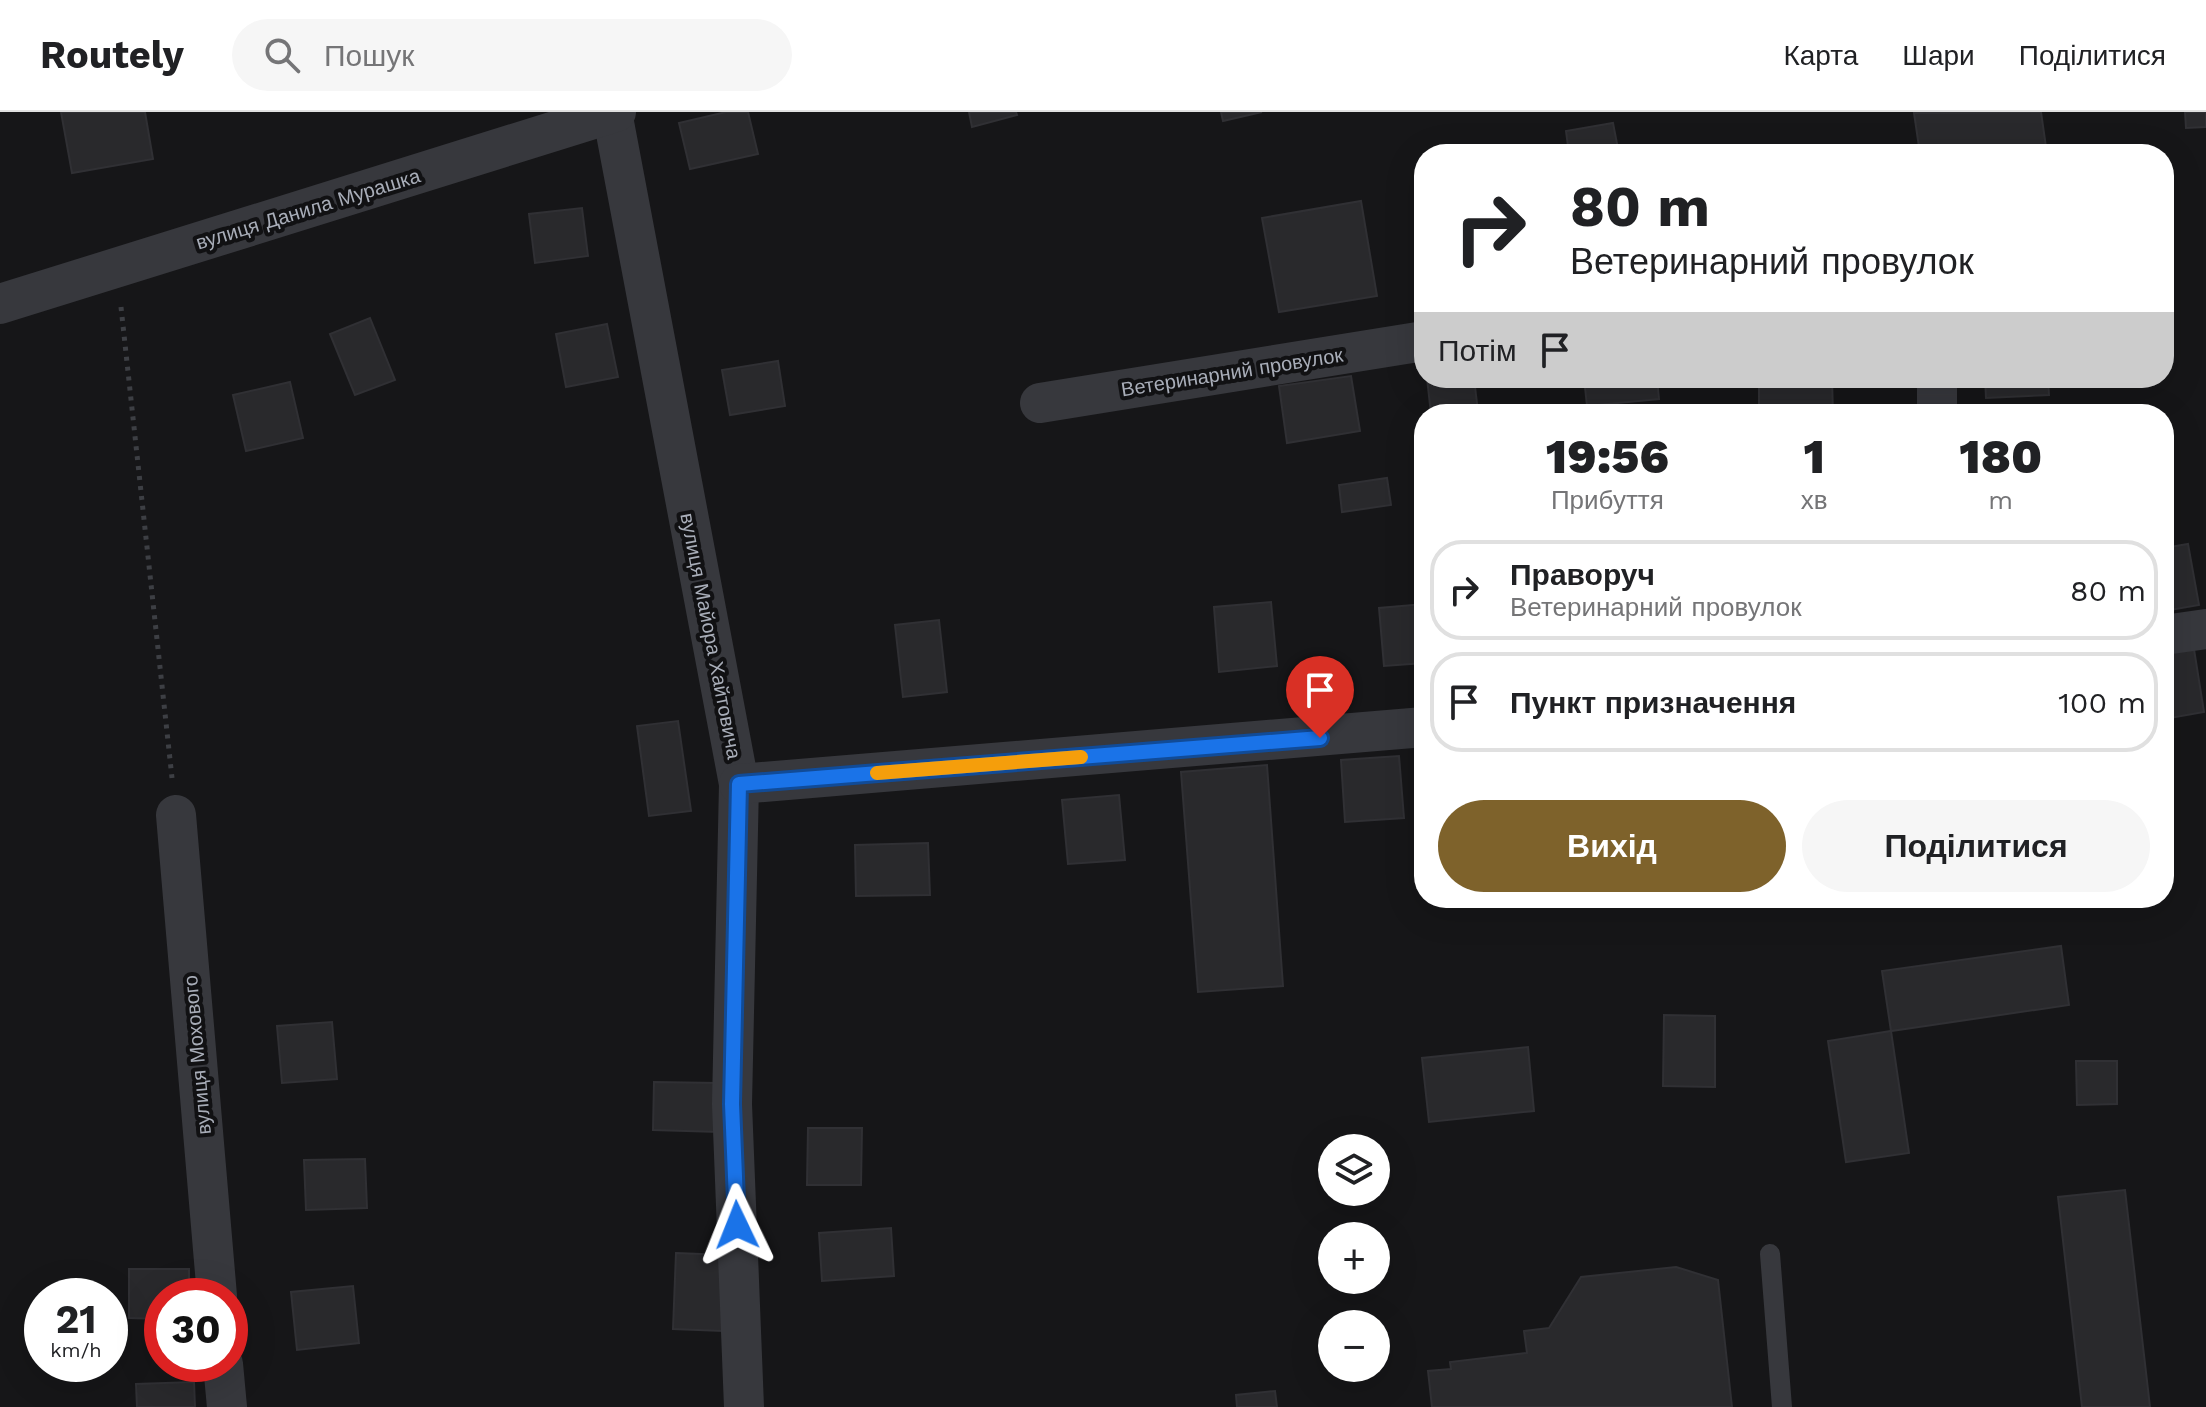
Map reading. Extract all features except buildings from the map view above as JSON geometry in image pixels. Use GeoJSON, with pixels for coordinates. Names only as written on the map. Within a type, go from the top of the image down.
{"type":"FeatureCollection","features":[{"type":"Feature","properties":{"kind":"street","name":"вулиця Данила Мурашка"},"geometry":{"type":"LineString","coordinates":[[0,304],[613,112]]}},
{"type":"Feature","properties":{"kind":"street","name":"вулиця Майора Хайтовича"},"geometry":{"type":"LineString","coordinates":[[613,112],[739,784],[732,1104],[744,1407]]}},
{"type":"Feature","properties":{"kind":"street","name":"Ветеринарний провулок"},"geometry":{"type":"LineString","coordinates":[[1040,403],[1414,343]]}},
{"type":"Feature","properties":{"kind":"street"},"geometry":{"type":"LineString","coordinates":[[2174,634],[2206,629]]}},
{"type":"Feature","properties":{"kind":"street"},"geometry":{"type":"LineString","coordinates":[[739,784],[1414,728]]}},
{"type":"Feature","properties":{"kind":"street","name":"вулиця Мохового"},"geometry":{"type":"LineString","coordinates":[[176,815],[215,1278]]}},
{"type":"Feature","properties":{"kind":"street"},"geometry":{"type":"LineString","coordinates":[[225,1382],[227,1407]]}},
{"type":"Feature","properties":{"kind":"lane"},"geometry":{"type":"LineString","coordinates":[[1770,1254],[1782,1407]]}},
{"type":"Feature","properties":{"kind":"path"},"geometry":{"type":"LineString","coordinates":[[117,269],[176,815]]}},
{"type":"Feature","properties":{"kind":"slow traffic"},"geometry":{"type":"LineString","coordinates":[[877,773],[1081,757]]}},
{"type":"Feature","properties":{"kind":"route"},"geometry":{"type":"LineString","coordinates":[[737,1225],[732,1104],[739,784],[1320,738]]}}]}
